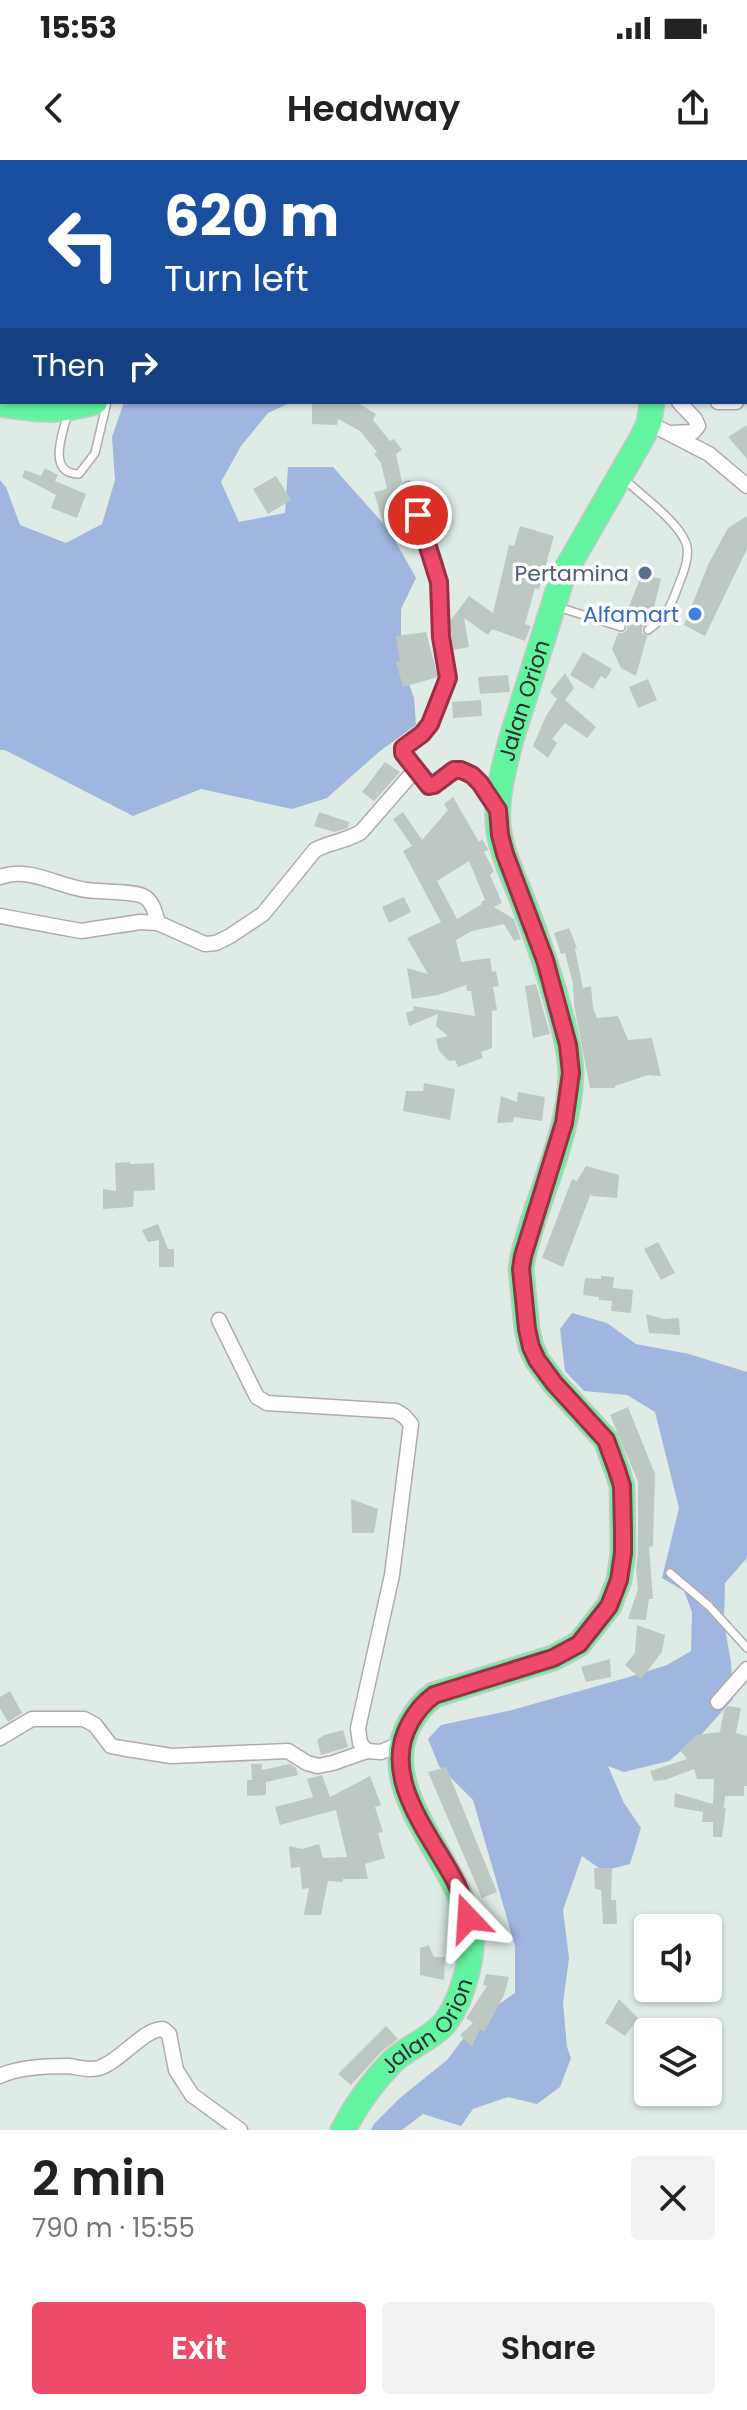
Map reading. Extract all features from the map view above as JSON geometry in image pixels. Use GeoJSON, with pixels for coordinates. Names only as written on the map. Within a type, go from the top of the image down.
{"type":"FeatureCollection","features":[{"type":"Feature","properties":{"kind":"highway"},"geometry":{"type":"LineString","coordinates":[[0,404],[47,411],[69,410],[88,404]]}},
{"type":"Feature","properties":{"kind":"highway","name":"Jalan Orion"},"geometry":{"type":"LineString","coordinates":[[343,2130],[364,2095],[394,2060],[445,2022],[460,1992],[472,1947],[468,1918],[458,1887],[408,1794],[401,1772],[402,1743],[415,1715],[434,1695],[553,1658],[579,1644],[599,1621],[619,1580],[623,1553],[622,1486],[610,1448],[537,1360],[527,1329],[521,1269],[523,1256],[564,1123],[571,1073],[568,1045],[556,996],[505,854],[498,810],[504,764],[552,605],[569,561],[619,475],[657,419]]}},
{"type":"Feature","properties":{"kind":"street"},"geometry":{"type":"LineString","coordinates":[[657,419],[693,432],[698,426],[697,422],[681,404]]}},
{"type":"Feature","properties":{"kind":"street"},"geometry":{"type":"LineString","coordinates":[[657,419],[709,454],[747,486]]}},
{"type":"Feature","properties":{"kind":"street"},"geometry":{"type":"LineString","coordinates":[[409,489],[436,566],[441,637],[448,678],[430,724],[403,748],[403,753],[429,786],[454,770],[472,775],[498,810]]}},
{"type":"Feature","properties":{"kind":"street"},"geometry":{"type":"LineString","coordinates":[[0,916],[81,931],[140,922],[158,923],[205,944],[216,943],[263,914],[315,850],[361,832],[415,770]]}},
{"type":"Feature","properties":{"kind":"street"},"geometry":{"type":"LineString","coordinates":[[0,877],[10,873],[26,873],[82,890],[139,894],[151,902],[158,923]]}},
{"type":"Feature","properties":{"kind":"street"},"geometry":{"type":"LineString","coordinates":[[219,1320],[257,1397],[267,1403],[396,1411],[411,1424],[392,1575],[358,1728],[360,1743],[367,1751]]}},
{"type":"Feature","properties":{"kind":"street"},"geometry":{"type":"LineString","coordinates":[[718,1702],[747,1669]]}},
{"type":"Feature","properties":{"kind":"street"},"geometry":{"type":"LineString","coordinates":[[0,1738],[32,1719],[84,1719],[95,1725],[111,1746],[171,1756],[288,1751],[318,1766],[367,1751],[381,1752],[402,1743]]}},
{"type":"Feature","properties":{"kind":"street"},"geometry":{"type":"LineString","coordinates":[[0,2076],[11,2071],[68,2066],[101,2067],[125,2053],[153,2030],[163,2029],[169,2034],[176,2070],[192,2095],[240,2130]]}},
{"type":"Feature","properties":{"kind":"lane"},"geometry":{"type":"LineString","coordinates":[[69,410],[58,460],[65,470],[79,474],[95,453],[107,404]]}},
{"type":"Feature","properties":{"kind":"lane"},"geometry":{"type":"LineString","coordinates":[[619,475],[681,533],[687,548],[686,563],[673,600],[664,617],[648,630]]}},
{"type":"Feature","properties":{"kind":"lane"},"geometry":{"type":"LineString","coordinates":[[552,605],[621,627]]}},
{"type":"Feature","properties":{"kind":"lane"},"geometry":{"type":"LineString","coordinates":[[670,1573],[709,1606],[747,1648]]}},
{"type":"Feature","properties":{"kind":"shaded area"},"geometry":{"type":"Polygon","coordinates":[[[123,404],[288,404],[268,413],[241,446],[221,482],[239,522],[285,513],[288,467],[333,467],[389,530],[416,578],[401,609],[401,661],[414,698],[416,725],[380,751],[327,798],[292,809],[201,789],[133,816],[0,750],[0,480],[6,487],[20,525],[66,543],[102,524],[115,480],[112,437],[123,404]]]}},
{"type":"Feature","properties":{"kind":"shaded area"},"geometry":{"type":"Polygon","coordinates":[[[572,1313],[607,1323],[636,1344],[689,1354],[747,1372],[747,1558],[725,1583],[724,1623],[733,1699],[702,1734],[669,1761],[624,1772],[608,1766],[624,1803],[641,1828],[630,1864],[603,1871],[582,1856],[563,1910],[569,1958],[563,2003],[571,2058],[560,2087],[537,2104],[508,2097],[473,2109],[461,2126],[423,2114],[402,2130],[371,2130],[400,2098],[447,2060],[479,2018],[515,1993],[515,1946],[473,1800],[439,1766],[428,1739],[441,1725],[512,1710],[629,1677],[667,1665],[691,1651],[692,1612],[684,1591],[662,1578],[679,1508],[655,1412],[627,1395],[584,1391],[565,1371],[560,1329],[572,1313]]]}},
{"type":"Feature","properties":{"kind":"building"},"geometry":{"type":"Polygon","coordinates":[[[312,404],[360,404],[376,414],[373,420],[402,450],[396,454],[402,482],[398,487],[408,516],[384,526],[374,492],[387,489],[381,463],[374,454],[377,452],[360,431],[338,419],[337,425],[312,424],[312,404]]]}},
{"type":"Feature","properties":{"kind":"building"},"geometry":{"type":"Polygon","coordinates":[[[747,425],[747,459],[728,437],[747,425]]]}},
{"type":"Feature","properties":{"kind":"building"},"geometry":{"type":"Polygon","coordinates":[[[45,468],[58,475],[55,481],[86,494],[77,518],[51,508],[56,495],[22,477],[25,470],[41,476],[45,468]]]}},
{"type":"Feature","properties":{"kind":"building"},"geometry":{"type":"Polygon","coordinates":[[[276,476],[291,500],[268,514],[253,489],[276,476]]]}},
{"type":"Feature","properties":{"kind":"building"},"geometry":{"type":"Polygon","coordinates":[[[747,516],[747,549],[705,636],[684,625],[708,565],[728,528],[747,516]]]}},
{"type":"Feature","properties":{"kind":"building"},"geometry":{"type":"Polygon","coordinates":[[[520,526],[554,536],[525,624],[531,626],[525,641],[492,629],[488,635],[464,618],[469,647],[453,650],[450,621],[469,596],[493,613],[509,545],[514,546],[520,526]]]}},
{"type":"Feature","properties":{"kind":"building"},"geometry":{"type":"Polygon","coordinates":[[[642,574],[661,579],[651,619],[642,628],[642,633],[647,636],[636,676],[621,668],[612,649],[618,633],[627,630],[623,621],[642,574]]]}},
{"type":"Feature","properties":{"kind":"building"},"geometry":{"type":"Polygon","coordinates":[[[426,632],[438,677],[403,687],[396,662],[400,661],[396,636],[426,632]]]}},
{"type":"Feature","properties":{"kind":"building"},"geometry":{"type":"Polygon","coordinates":[[[583,652],[612,669],[606,679],[601,676],[593,689],[570,675],[583,652]]]}},
{"type":"Feature","properties":{"kind":"building"},"geometry":{"type":"Polygon","coordinates":[[[565,673],[574,688],[565,700],[596,727],[587,738],[565,723],[552,739],[557,743],[548,758],[533,746],[557,699],[550,692],[565,673]]]}},
{"type":"Feature","properties":{"kind":"building"},"geometry":{"type":"Polygon","coordinates":[[[508,675],[510,692],[480,694],[478,677],[508,675]]]}},
{"type":"Feature","properties":{"kind":"building"},"geometry":{"type":"Polygon","coordinates":[[[648,679],[657,700],[638,708],[629,687],[648,679]]]}},
{"type":"Feature","properties":{"kind":"building"},"geometry":{"type":"Polygon","coordinates":[[[481,700],[482,716],[453,718],[452,702],[481,700]]]}},
{"type":"Feature","properties":{"kind":"building"},"geometry":{"type":"Polygon","coordinates":[[[385,762],[400,772],[374,801],[362,792],[385,762]]]}},
{"type":"Feature","properties":{"kind":"building"},"geometry":{"type":"Polygon","coordinates":[[[453,797],[479,842],[482,839],[487,847],[488,850],[484,852],[494,871],[490,875],[502,903],[494,907],[514,919],[521,939],[514,941],[504,924],[472,931],[456,940],[461,962],[490,958],[499,986],[493,987],[497,1010],[492,1011],[492,1048],[481,1052],[483,1058],[458,1067],[455,1060],[449,1061],[439,1051],[436,1039],[448,1036],[436,1026],[438,1014],[409,1026],[406,1013],[414,1010],[413,1006],[475,1016],[471,991],[467,991],[466,985],[438,995],[412,999],[407,968],[428,974],[407,938],[441,922],[403,851],[412,846],[393,819],[403,812],[422,840],[448,810],[444,804],[453,797]],[[469,861],[437,881],[457,919],[485,900],[469,861]]]}},
{"type":"Feature","properties":{"kind":"building"},"geometry":{"type":"Polygon","coordinates":[[[319,812],[349,822],[348,828],[334,832],[314,826],[319,812]]]}},
{"type":"Feature","properties":{"kind":"building"},"geometry":{"type":"Polygon","coordinates":[[[404,897],[411,912],[389,923],[382,907],[404,897]]]}},
{"type":"Feature","properties":{"kind":"building"},"geometry":{"type":"Polygon","coordinates":[[[569,928],[577,948],[583,988],[591,986],[597,1018],[618,1016],[628,1040],[652,1038],[661,1076],[648,1075],[615,1088],[590,1088],[574,1005],[573,984],[565,953],[561,954],[554,933],[569,928]]]}},
{"type":"Feature","properties":{"kind":"building"},"geometry":{"type":"Polygon","coordinates":[[[536,984],[550,1034],[533,1038],[525,986],[536,984]]]}},
{"type":"Feature","properties":{"kind":"building"},"geometry":{"type":"Polygon","coordinates":[[[424,1083],[455,1089],[450,1120],[403,1111],[406,1091],[423,1091],[424,1083]]]}},
{"type":"Feature","properties":{"kind":"building"},"geometry":{"type":"Polygon","coordinates":[[[518,1092],[545,1097],[542,1121],[514,1117],[513,1122],[497,1123],[501,1096],[517,1102],[518,1092]]]}},
{"type":"Feature","properties":{"kind":"building"},"geometry":{"type":"Polygon","coordinates":[[[115,1163],[154,1163],[155,1190],[134,1191],[133,1207],[103,1209],[103,1189],[116,1191],[115,1163]]]}},
{"type":"Feature","properties":{"kind":"building"},"geometry":{"type":"Polygon","coordinates":[[[586,1166],[619,1175],[617,1198],[591,1196],[591,1193],[563,1267],[542,1258],[572,1179],[577,1181],[586,1166]]]}},
{"type":"Feature","properties":{"kind":"building"},"geometry":{"type":"Polygon","coordinates":[[[158,1224],[168,1249],[174,1249],[174,1267],[159,1267],[159,1240],[148,1242],[142,1230],[158,1224]]]}},
{"type":"Feature","properties":{"kind":"building"},"geometry":{"type":"Polygon","coordinates":[[[658,1242],[675,1273],[661,1280],[644,1249],[658,1242]]]}},
{"type":"Feature","properties":{"kind":"building"},"geometry":{"type":"Polygon","coordinates":[[[601,1276],[614,1277],[613,1288],[633,1290],[631,1313],[611,1311],[612,1301],[583,1295],[585,1278],[601,1279],[601,1276]]]}},
{"type":"Feature","properties":{"kind":"building"},"geometry":{"type":"Polygon","coordinates":[[[646,1314],[664,1319],[679,1318],[680,1335],[649,1333],[646,1314]]]}},
{"type":"Feature","properties":{"kind":"building"},"geometry":{"type":"Polygon","coordinates":[[[628,1407],[655,1474],[653,1546],[649,1547],[653,1599],[649,1599],[646,1620],[628,1619],[638,1589],[638,1482],[610,1415],[628,1407]]]}},
{"type":"Feature","properties":{"kind":"building"},"geometry":{"type":"Polygon","coordinates":[[[351,1499],[378,1509],[374,1533],[352,1533],[351,1499]]]}},
{"type":"Feature","properties":{"kind":"building"},"geometry":{"type":"Polygon","coordinates":[[[637,1625],[665,1635],[662,1652],[641,1679],[625,1665],[635,1653],[637,1625]]]}},
{"type":"Feature","properties":{"kind":"building"},"geometry":{"type":"Polygon","coordinates":[[[610,1659],[611,1677],[586,1682],[581,1667],[610,1659]]]}},
{"type":"Feature","properties":{"kind":"building"},"geometry":{"type":"Polygon","coordinates":[[[10,1691],[22,1713],[8,1722],[0,1708],[0,1697],[10,1691]]]}},
{"type":"Feature","properties":{"kind":"building"},"geometry":{"type":"Polygon","coordinates":[[[728,1706],[741,1708],[736,1733],[747,1736],[747,1786],[744,1786],[744,1796],[725,1796],[722,1837],[713,1837],[713,1822],[702,1822],[703,1812],[674,1807],[675,1793],[713,1804],[714,1779],[697,1779],[694,1769],[654,1781],[650,1771],[687,1759],[680,1750],[697,1735],[720,1732],[724,1710],[728,1706]]]}},
{"type":"Feature","properties":{"kind":"building"},"geometry":{"type":"Polygon","coordinates":[[[343,1730],[348,1747],[321,1755],[317,1740],[343,1730]]]}},
{"type":"Feature","properties":{"kind":"building"},"geometry":{"type":"Polygon","coordinates":[[[251,1764],[262,1764],[262,1770],[290,1764],[296,1768],[298,1775],[266,1782],[266,1795],[247,1796],[247,1780],[252,1780],[251,1764]]]}},
{"type":"Feature","properties":{"kind":"building"},"geometry":{"type":"Polygon","coordinates":[[[446,1767],[497,1892],[482,1898],[428,1772],[446,1767]]]}},
{"type":"Feature","properties":{"kind":"building"},"geometry":{"type":"Polygon","coordinates":[[[322,1775],[330,1797],[370,1776],[381,1805],[375,1807],[383,1832],[378,1833],[385,1858],[365,1864],[368,1879],[328,1881],[321,1915],[304,1915],[309,1888],[302,1889],[300,1867],[291,1868],[289,1846],[302,1849],[319,1844],[323,1858],[347,1857],[336,1810],[280,1825],[275,1807],[313,1797],[307,1779],[322,1775]]]}},
{"type":"Feature","properties":{"kind":"building"},"geometry":{"type":"Polygon","coordinates":[[[594,1868],[612,1868],[611,1900],[616,1900],[617,1924],[603,1924],[601,1890],[595,1889],[594,1868]]]}},
{"type":"Feature","properties":{"kind":"building"},"geometry":{"type":"Polygon","coordinates":[[[429,1945],[434,1957],[445,1957],[444,1980],[420,1975],[420,1948],[429,1945]]]}},
{"type":"Feature","properties":{"kind":"building"},"geometry":{"type":"Polygon","coordinates":[[[486,1974],[509,1977],[504,1995],[484,2032],[480,2029],[472,2047],[460,2035],[473,2023],[466,2018],[487,1986],[483,1985],[486,1974]]]}},
{"type":"Feature","properties":{"kind":"building"},"geometry":{"type":"Polygon","coordinates":[[[619,1999],[638,2018],[634,2018],[634,2024],[625,2036],[605,2023],[619,1999]]]}},
{"type":"Feature","properties":{"kind":"building"},"geometry":{"type":"Polygon","coordinates":[[[386,2026],[398,2039],[382,2051],[351,2085],[338,2074],[386,2026]]]}},
{"type":"Feature","properties":{"kind":"place","name":"Pertamina"},"geometry":{"type":"Point","coordinates":[645,573]}},
{"type":"Feature","properties":{"kind":"place","name":"Alfamart"},"geometry":{"type":"Point","coordinates":[695,614]}},
{"type":"Feature","properties":{"kind":"route"},"geometry":{"type":"LineString","coordinates":[[418,515],[439,582],[441,637],[448,678],[430,724],[403,748],[403,753],[429,786],[454,770],[472,775],[498,810],[505,854],[556,996],[568,1045],[571,1073],[564,1123],[523,1256],[521,1269],[527,1329],[537,1360],[606,1440],[622,1486],[623,1553],[619,1580],[609,1606],[582,1642],[553,1658],[434,1695],[420,1707],[405,1732],[400,1760],[408,1794],[455,1882],[468,1918]]}}]}
